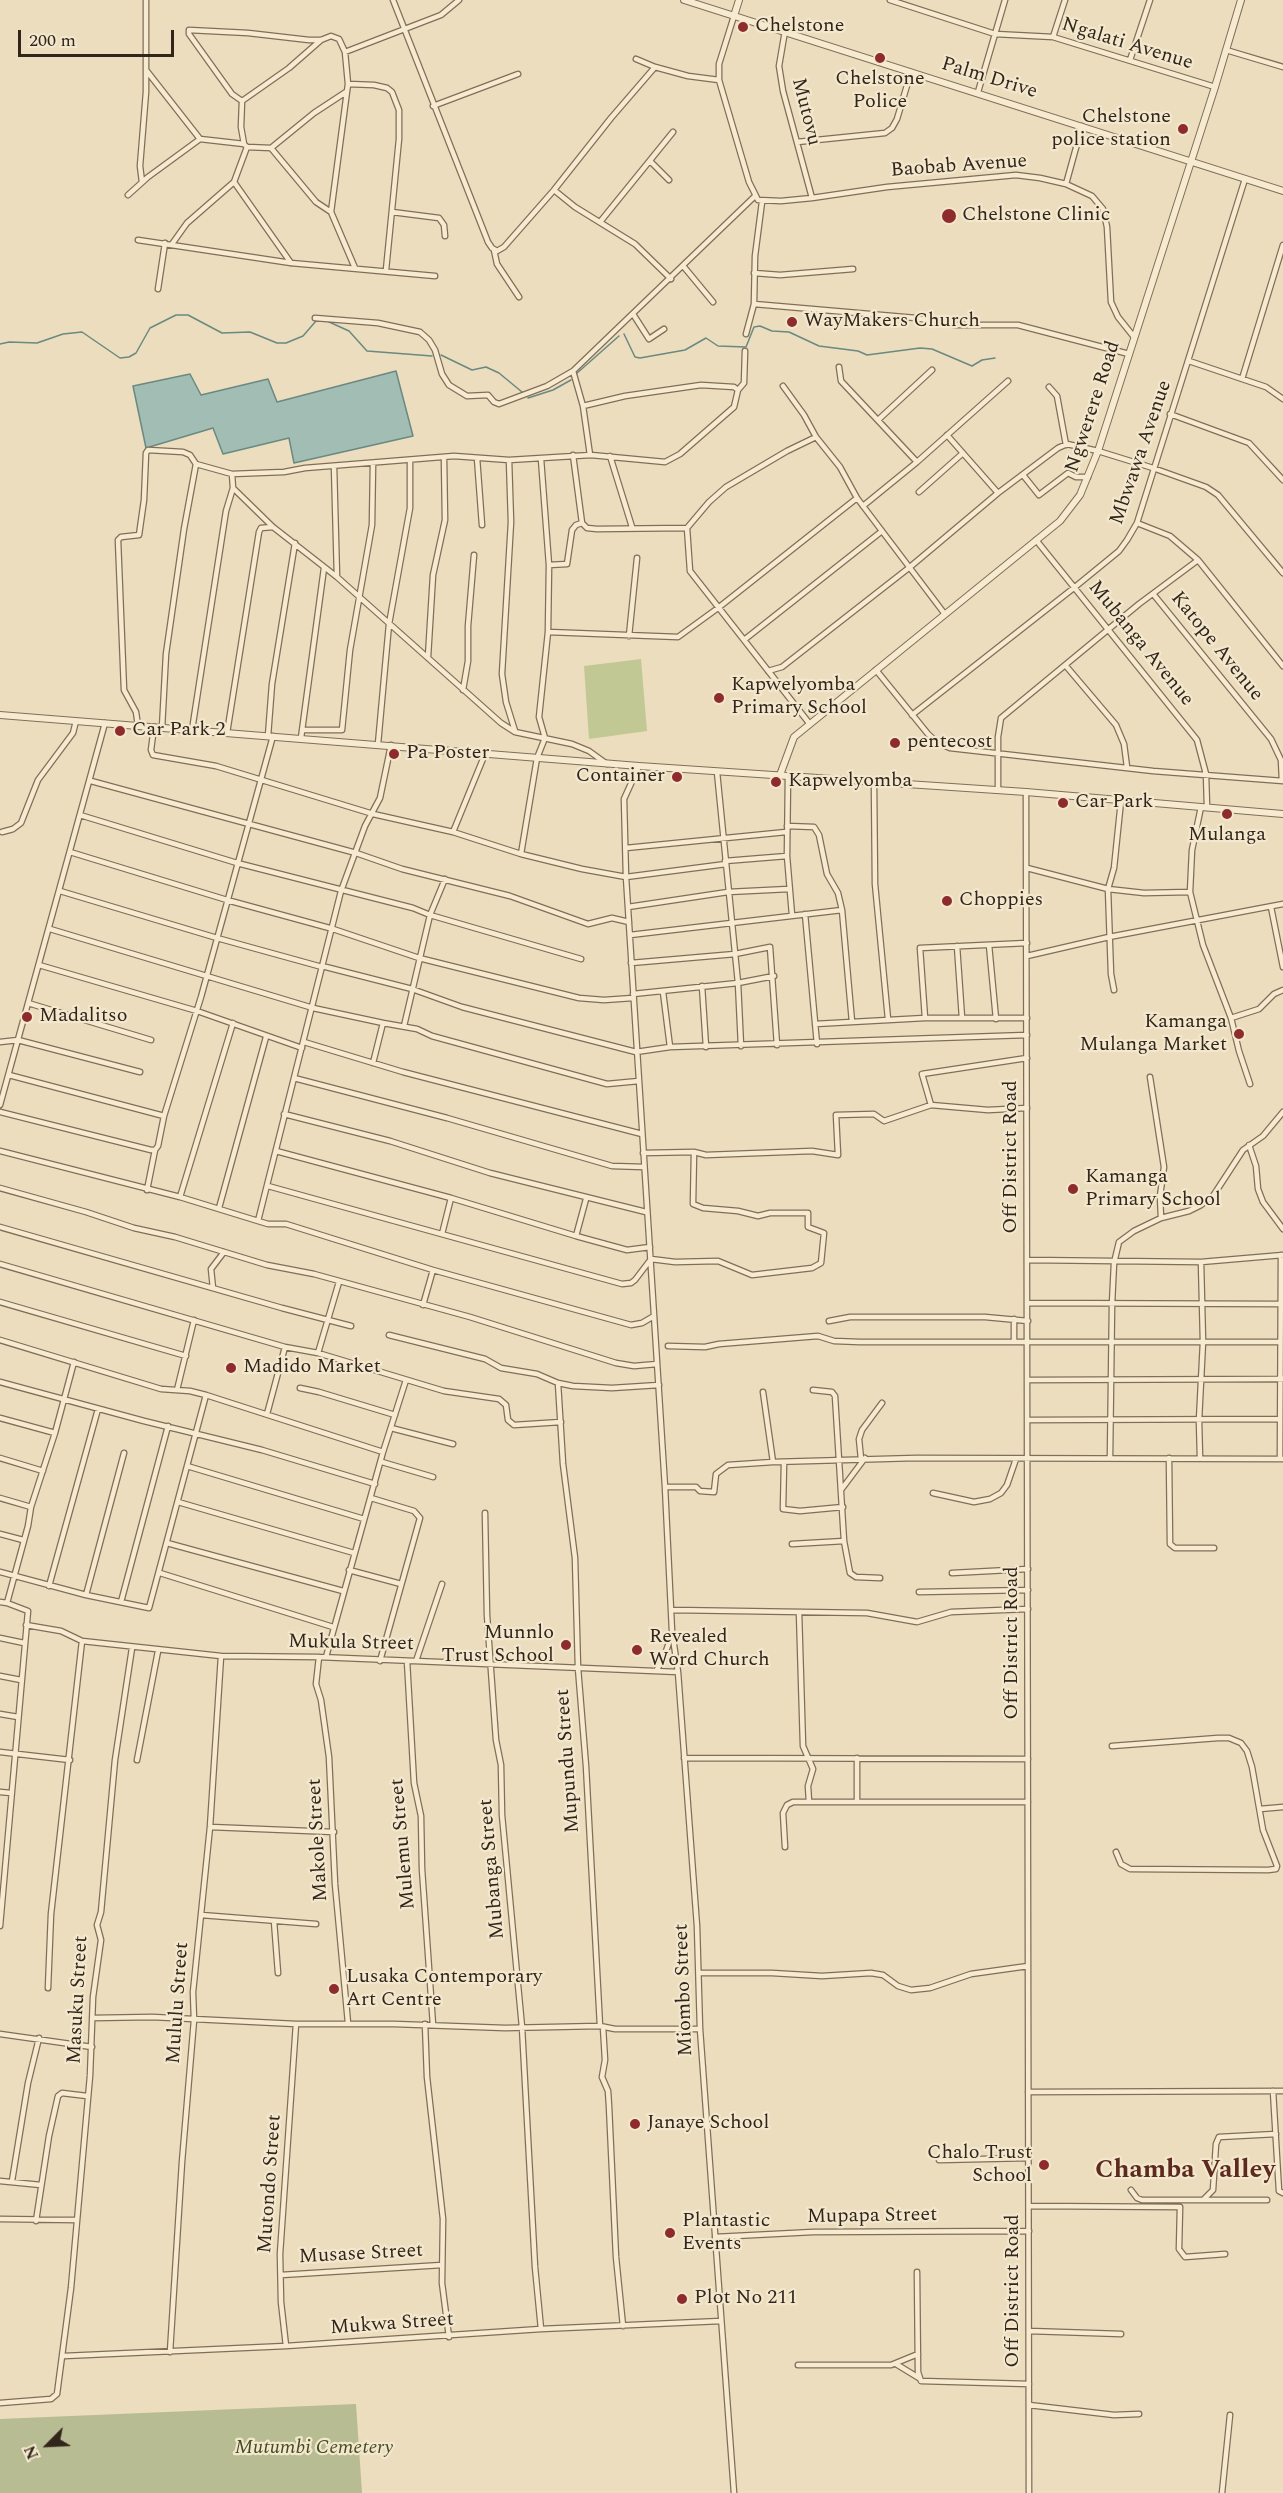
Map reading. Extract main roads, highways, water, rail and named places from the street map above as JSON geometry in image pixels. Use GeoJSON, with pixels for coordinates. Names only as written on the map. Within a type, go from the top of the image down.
{"type":"FeatureCollection","features":[{"type":"Feature","properties":{"kind":"water"},"geometry":{"type":"Polygon","coordinates":[[[396,371],[413,436],[294,463],[289,438],[223,454],[213,428],[146,448],[133,386],[190,374],[201,395],[268,379],[277,402],[396,371]]]}},
{"type":"Feature","properties":{"kind":"waterway"},"geometry":{"type":"LineString","coordinates":[[0,344],[37,343],[63,334],[82,332],[120,358],[136,353],[150,328],[176,315],[188,315],[222,333],[250,332],[277,343],[286,343],[303,336],[316,321],[322,321]]}},
{"type":"Feature","properties":{"kind":"waterway"},"geometry":{"type":"LineString","coordinates":[[327,321],[349,331],[367,351],[432,356]]}},
{"type":"Feature","properties":{"kind":"waterway"},"geometry":{"type":"LineString","coordinates":[[624,334],[635,357],[640,358],[685,350],[706,338],[718,346],[746,347],[754,327],[760,326],[772,331],[789,332],[819,346],[858,351],[867,355],[920,348],[932,349],[972,366],[982,360],[995,358]]}},
{"type":"Feature","properties":{"kind":"waterway"},"geometry":{"type":"LineString","coordinates":[[576,374],[619,336]]}},
{"type":"Feature","properties":{"kind":"waterway"},"geometry":{"type":"LineString","coordinates":[[441,355],[472,370],[486,367],[499,373],[522,392]]}},
{"type":"Feature","properties":{"kind":"waterway"},"geometry":{"type":"LineString","coordinates":[[528,398],[553,390],[571,380]]}},
{"type":"Feature","properties":{"kind":"place","name":"Chelstone"},"geometry":{"type":"Point","coordinates":[743,27]}},
{"type":"Feature","properties":{"kind":"place","name":"Chelstone Police"},"geometry":{"type":"Point","coordinates":[880,58]}},
{"type":"Feature","properties":{"kind":"place","name":"Chelstone police station"},"geometry":{"type":"Point","coordinates":[1183,129]}},
{"type":"Feature","properties":{"kind":"place","name":"Chelstone Clinic"},"geometry":{"type":"Point","coordinates":[949,216]}},
{"type":"Feature","properties":{"kind":"place","name":"WayMakers Church"},"geometry":{"type":"Point","coordinates":[792,322]}},
{"type":"Feature","properties":{"kind":"place","name":"Kapwelyomba Primary School"},"geometry":{"type":"Point","coordinates":[719,698]}},
{"type":"Feature","properties":{"kind":"place","name":"Car Park 2"},"geometry":{"type":"Point","coordinates":[120,731]}},
{"type":"Feature","properties":{"kind":"place","name":"pentecost"},"geometry":{"type":"Point","coordinates":[895,743]}},
{"type":"Feature","properties":{"kind":"place","name":"Pa Poster"},"geometry":{"type":"Point","coordinates":[394,754]}},
{"type":"Feature","properties":{"kind":"place","name":"Container"},"geometry":{"type":"Point","coordinates":[677,777]}},
{"type":"Feature","properties":{"kind":"place","name":"Kapwelyomba"},"geometry":{"type":"Point","coordinates":[776,782]}},
{"type":"Feature","properties":{"kind":"place","name":"Car Park"},"geometry":{"type":"Point","coordinates":[1063,803]}},
{"type":"Feature","properties":{"kind":"place","name":"Mulanga"},"geometry":{"type":"Point","coordinates":[1227,814]}},
{"type":"Feature","properties":{"kind":"place","name":"Choppies"},"geometry":{"type":"Point","coordinates":[947,901]}},
{"type":"Feature","properties":{"kind":"place","name":"Madalitso"},"geometry":{"type":"Point","coordinates":[27,1017]}},
{"type":"Feature","properties":{"kind":"place","name":"Kamanga Mulanga Market"},"geometry":{"type":"Point","coordinates":[1239,1034]}},
{"type":"Feature","properties":{"kind":"place","name":"Kamanga Primary School"},"geometry":{"type":"Point","coordinates":[1073,1189]}},
{"type":"Feature","properties":{"kind":"place","name":"Madido Market"},"geometry":{"type":"Point","coordinates":[231,1368]}},
{"type":"Feature","properties":{"kind":"place","name":"Munnlo Trust School"},"geometry":{"type":"Point","coordinates":[566,1645]}},
{"type":"Feature","properties":{"kind":"place","name":"Revealed Word Church"},"geometry":{"type":"Point","coordinates":[637,1650]}},
{"type":"Feature","properties":{"kind":"place","name":"Lusaka Contemporary Art Centre"},"geometry":{"type":"Point","coordinates":[334,1989]}},
{"type":"Feature","properties":{"kind":"place","name":"Janaye School"},"geometry":{"type":"Point","coordinates":[635,2124]}},
{"type":"Feature","properties":{"kind":"place","name":"Chalo Trust School"},"geometry":{"type":"Point","coordinates":[1044,2165]}},
{"type":"Feature","properties":{"kind":"place","name":"Plantastic Events"},"geometry":{"type":"Point","coordinates":[670,2233]}},
{"type":"Feature","properties":{"kind":"place","name":"Plot No 211"},"geometry":{"type":"Point","coordinates":[682,2299]}},
{"type":"Feature","properties":{"kind":"district","name":"Chamba Valley"},"geometry":{"type":"Point","coordinates":[1185,2172]}},
{"type":"Feature","properties":{"kind":"park label","name":"Mutumbi Cemetery"},"geometry":{"type":"Point","coordinates":[314,2449]}}]}
